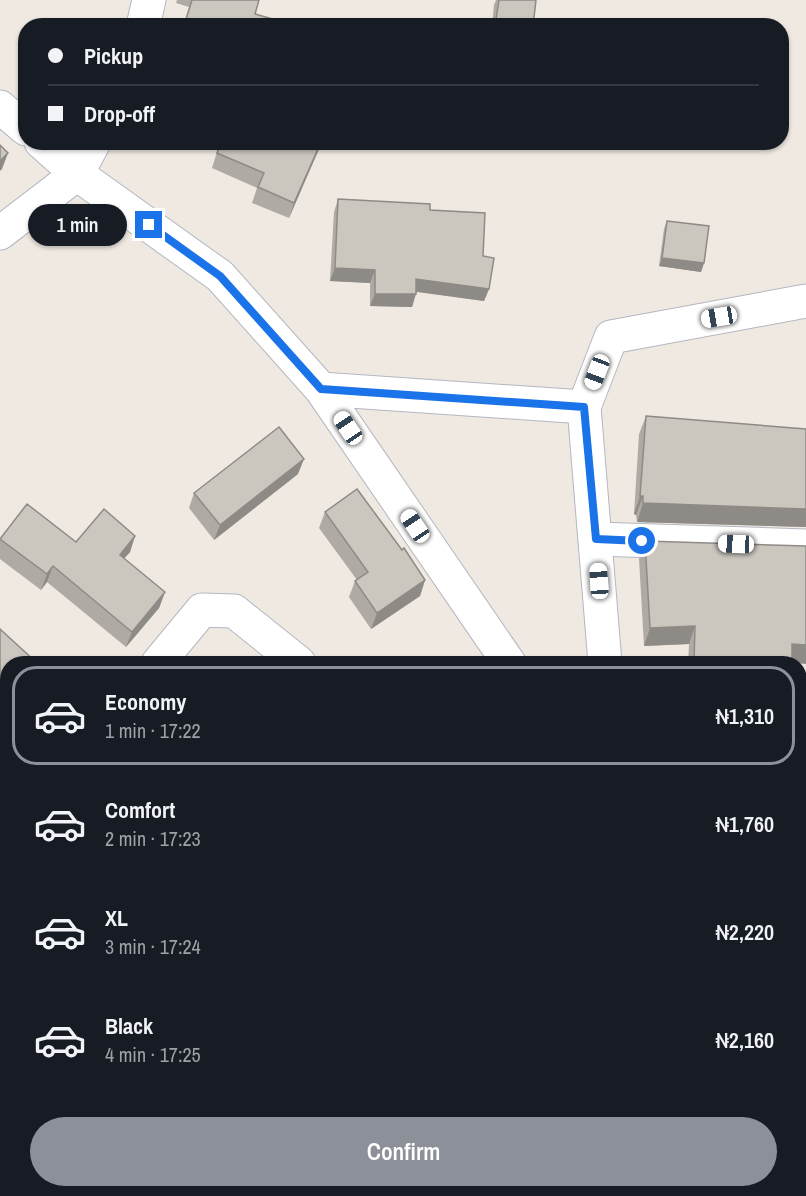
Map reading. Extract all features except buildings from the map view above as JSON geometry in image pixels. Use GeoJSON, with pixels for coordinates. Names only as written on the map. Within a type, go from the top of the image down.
{"type":"FeatureCollection","features":[{"type":"Feature","properties":{"kind":"street"},"geometry":{"type":"LineString","coordinates":[[145,18],[149,0]]}},
{"type":"Feature","properties":{"kind":"street"},"geometry":{"type":"LineString","coordinates":[[0,107],[18,122]]}},
{"type":"Feature","properties":{"kind":"street"},"geometry":{"type":"LineString","coordinates":[[50,150],[77,174],[220,276],[321,389],[504,656]]}},
{"type":"Feature","properties":{"kind":"street"},"geometry":{"type":"LineString","coordinates":[[0,233],[77,174],[90,150]]}},
{"type":"Feature","properties":{"kind":"street"},"geometry":{"type":"LineString","coordinates":[[604,656],[584,407],[611,337],[806,302]]}},
{"type":"Feature","properties":{"kind":"street"},"geometry":{"type":"LineString","coordinates":[[321,389],[584,407]]}},
{"type":"Feature","properties":{"kind":"street"},"geometry":{"type":"LineString","coordinates":[[596,539],[806,546]]}},
{"type":"Feature","properties":{"kind":"street"},"geometry":{"type":"LineString","coordinates":[[164,656],[202,610],[234,611],[290,656]]}},
{"type":"Feature","properties":{"kind":"route"},"geometry":{"type":"LineString","coordinates":[[149,225],[220,276],[321,389],[584,407],[596,539],[642,541]]}}]}
